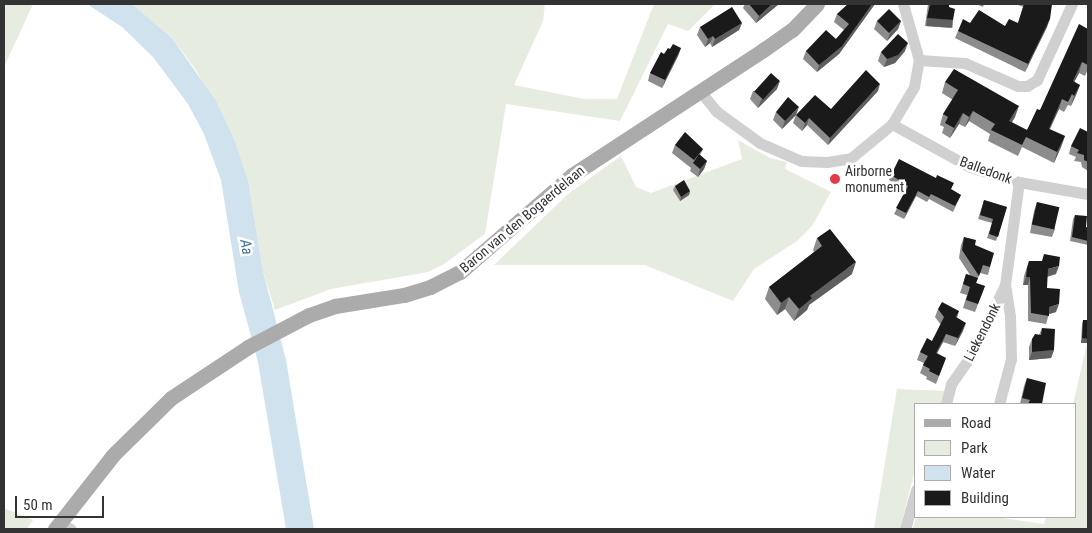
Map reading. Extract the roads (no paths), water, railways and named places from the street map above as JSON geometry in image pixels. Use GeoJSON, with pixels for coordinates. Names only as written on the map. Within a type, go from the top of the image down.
{"type":"FeatureCollection","features":[{"type":"Feature","properties":{"kind":"main road","name":"Baron van den Bogaerdelaan"},"geometry":{"type":"LineString","coordinates":[[62,527],[113,455],[171,398],[248,348],[310,315],[335,306],[404,295],[430,287],[460,272],[572,175],[792,30],[817,4]]}},
{"type":"Feature","properties":{"kind":"street"},"geometry":{"type":"LineString","coordinates":[[700,91],[716,111],[760,143],[801,161],[827,162],[850,158],[892,124],[914,87],[919,60],[902,4]]}},
{"type":"Feature","properties":{"kind":"street"},"geometry":{"type":"LineString","coordinates":[[919,60],[965,62],[1018,86],[1027,86],[1036,80],[1072,4]]}},
{"type":"Feature","properties":{"kind":"street","name":"Balledonk"},"geometry":{"type":"LineString","coordinates":[[892,124],[970,167],[1018,182],[1088,194]]}},
{"type":"Feature","properties":{"kind":"street","name":"Liekendonk"},"geometry":{"type":"LineString","coordinates":[[999,403],[1011,359],[1010,316],[1005,286],[1018,182]]}},
{"type":"Feature","properties":{"kind":"street","name":"Liekendonk"},"geometry":{"type":"LineString","coordinates":[[946,403],[951,384],[974,352],[1005,286]]}},
{"type":"Feature","properties":{"kind":"street"},"geometry":{"type":"LineString","coordinates":[[905,529],[914,497]]}},
{"type":"Feature","properties":{"kind":"water","name":"Aa"},"geometry":{"type":"Polygon","coordinates":[[[87,4],[132,4],[172,38],[216,101],[235,141],[248,180],[263,271],[286,360],[314,529],[286,529],[258,362],[239,292],[221,180],[204,134],[188,104],[153,57],[122,27],[87,4]]]}},
{"type":"Feature","properties":{"kind":"place","name":"Airborne monument"},"geometry":{"type":"Point","coordinates":[835,179]}}]}
